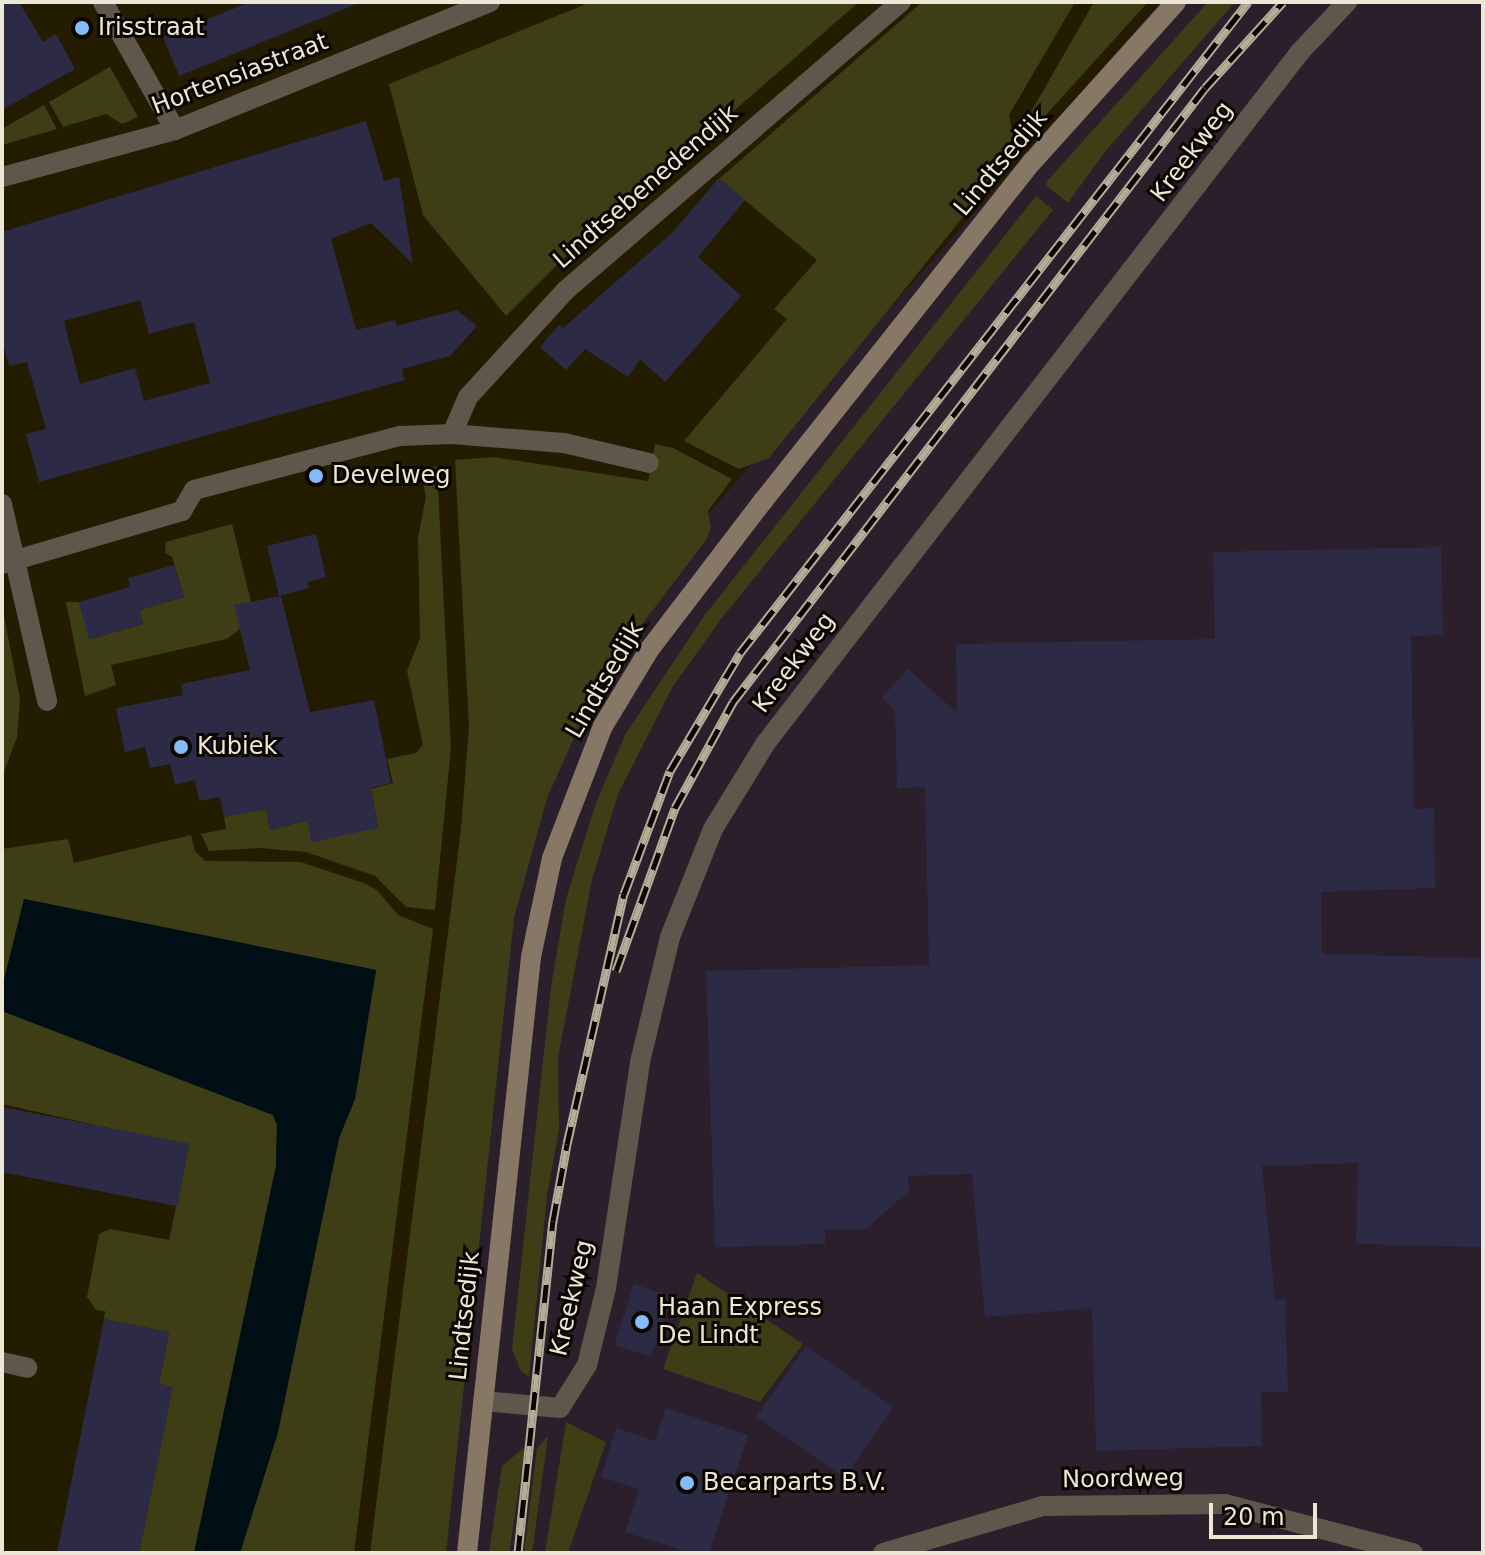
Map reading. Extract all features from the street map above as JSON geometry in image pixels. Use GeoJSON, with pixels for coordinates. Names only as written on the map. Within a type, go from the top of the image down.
{"type":"FeatureCollection","features":[{"type":"Feature","properties":{"kind":"main road","name":"Lindtsedijk"},"geometry":{"type":"LineString","coordinates":[[467,1553],[518,1055],[540,906],[569,803],[603,726],[665,628],[763,501],[1032,162],[1176,2]]}},
{"type":"Feature","properties":{"kind":"street"},"geometry":{"type":"LineString","coordinates":[[103,2],[175,130]]}},
{"type":"Feature","properties":{"kind":"street","name":"Hortensiastraat"},"geometry":{"type":"LineString","coordinates":[[2,177],[175,130],[490,2]]}},
{"type":"Feature","properties":{"kind":"street","name":"Lindtsebenedendijk"},"geometry":{"type":"LineString","coordinates":[[452,434],[468,397],[566,290],[901,2]]}},
{"type":"Feature","properties":{"kind":"street","name":"Kreekweg"},"geometry":{"type":"LineString","coordinates":[[483,1401],[560,1408],[587,1365],[606,1288],[640,1062],[670,937],[713,829],[765,744],[1299,53],[1347,2]]}},
{"type":"Feature","properties":{"kind":"street"},"geometry":{"type":"LineString","coordinates":[[10,562],[182,511],[194,490],[400,436],[452,434],[564,443],[649,463]]}},
{"type":"Feature","properties":{"kind":"street"},"geometry":{"type":"LineString","coordinates":[[2,504],[10,562],[47,701]]}},
{"type":"Feature","properties":{"kind":"street"},"geometry":{"type":"LineString","coordinates":[[2,1362],[27,1368]]}},
{"type":"Feature","properties":{"kind":"street","name":"Noordweg"},"geometry":{"type":"LineString","coordinates":[[883,1553],[1043,1506],[1225,1504],[1413,1553]]}},
{"type":"Feature","properties":{"kind":"shaded area"},"geometry":{"type":"Polygon","coordinates":[[[591,2],[859,2],[559,263],[506,316],[423,215],[389,84],[591,2]]]}},
{"type":"Feature","properties":{"kind":"shaded area"},"geometry":{"type":"Polygon","coordinates":[[[922,2],[1075,2],[1009,115],[1016,151],[769,458],[739,469],[684,441],[787,319],[774,309],[817,260],[719,179],[922,2]]]}},
{"type":"Feature","properties":{"kind":"shaded area"},"geometry":{"type":"Polygon","coordinates":[[[1094,2],[1148,2],[1036,126],[1028,117],[1094,2]]]}},
{"type":"Feature","properties":{"kind":"shaded area"},"geometry":{"type":"Polygon","coordinates":[[[1161,2],[1483,2],[1483,1553],[420,1553],[534,710],[1161,2]]]}},
{"type":"Feature","properties":{"kind":"shaded area"},"geometry":{"type":"Polygon","coordinates":[[[1208,2],[1235,2],[1104,153],[1068,203],[1046,185],[1048,180],[1208,2]]]}},
{"type":"Feature","properties":{"kind":"shaded area"},"geometry":{"type":"Polygon","coordinates":[[[110,67],[138,117],[122,124],[106,114],[63,127],[49,102],[110,67]]]}},
{"type":"Feature","properties":{"kind":"shaded area"},"geometry":{"type":"Polygon","coordinates":[[[44,105],[57,129],[2,145],[2,129],[44,105]]]}},
{"type":"Feature","properties":{"kind":"shaded area"},"geometry":{"type":"Polygon","coordinates":[[[1036,196],[1053,210],[721,619],[673,686],[618,794],[592,880],[558,1057],[559,1129],[547,1195],[529,1377],[521,1371],[512,1349],[551,987],[566,899],[596,803],[625,735],[704,616],[1036,196]]]}},
{"type":"Feature","properties":{"kind":"shaded area"},"geometry":{"type":"Polygon","coordinates":[[[655,444],[673,448],[732,479],[708,511],[711,528],[706,540],[624,648],[586,711],[547,798],[514,918],[446,1553],[370,1553],[461,829],[469,727],[455,460],[493,457],[648,481],[655,444]]]}},
{"type":"Feature","properties":{"kind":"shaded area"},"geometry":{"type":"Polygon","coordinates":[[[437,466],[451,748],[435,910],[406,907],[375,876],[306,852],[260,848],[209,851],[201,834],[226,829],[224,817],[266,809],[270,830],[308,820],[312,842],[378,827],[371,789],[393,783],[387,759],[416,753],[423,745],[407,671],[420,638],[418,537],[426,497],[420,470],[437,466]]]}},
{"type":"Feature","properties":{"kind":"shaded area"},"geometry":{"type":"Polygon","coordinates":[[[232,524],[251,602],[240,629],[227,639],[111,665],[116,685],[85,696],[66,602],[79,602],[90,639],[143,624],[139,610],[184,597],[172,557],[165,553],[166,542],[232,524]]]}},
{"type":"Feature","properties":{"kind":"shaded area"},"geometry":{"type":"Polygon","coordinates":[[[2,605],[20,699],[17,737],[2,777],[2,605]]]}},
{"type":"Feature","properties":{"kind":"shaded area"},"geometry":{"type":"Polygon","coordinates":[[[191,835],[195,851],[205,861],[301,862],[364,883],[377,890],[398,915],[433,929],[354,1553],[240,1553],[278,1432],[339,1138],[355,1099],[376,970],[24,899],[2,988],[2,849],[68,839],[74,863],[191,835]]]}},
{"type":"Feature","properties":{"kind":"shaded area"},"geometry":{"type":"Polygon","coordinates":[[[24,899],[376,970],[355,1099],[339,1138],[278,1432],[240,1553],[194,1553],[276,1166],[277,1125],[273,1115],[2,1011],[2,988],[24,899]]]}},
{"type":"Feature","properties":{"kind":"shaded area"},"geometry":{"type":"Polygon","coordinates":[[[2,1011],[273,1115],[277,1125],[276,1166],[194,1553],[139,1553],[172,1387],[159,1384],[169,1332],[104,1319],[105,1311],[96,1310],[87,1297],[99,1234],[110,1229],[169,1240],[189,1146],[2,1104],[2,1011]]]}},
{"type":"Feature","properties":{"kind":"shaded area"},"geometry":{"type":"Polygon","coordinates":[[[697,1273],[803,1344],[760,1402],[663,1369],[697,1273]]]}},
{"type":"Feature","properties":{"kind":"shaded area"},"geometry":{"type":"Polygon","coordinates":[[[566,1422],[606,1442],[568,1553],[545,1553],[566,1422]]]}},
{"type":"Feature","properties":{"kind":"shaded area"},"geometry":{"type":"Polygon","coordinates":[[[548,1436],[532,1553],[524,1553],[537,1448],[548,1436]]]}},
{"type":"Feature","properties":{"kind":"shaded area"},"geometry":{"type":"Polygon","coordinates":[[[525,1447],[509,1553],[489,1553],[502,1466],[525,1447]]]}},
{"type":"Feature","properties":{"kind":"building"},"geometry":{"type":"Polygon","coordinates":[[[2,2],[19,2],[43,42],[56,34],[75,69],[2,110],[2,2]]]}},
{"type":"Feature","properties":{"kind":"building"},"geometry":{"type":"Polygon","coordinates":[[[250,2],[359,3],[179,76],[163,37],[250,2]]]}},
{"type":"Feature","properties":{"kind":"building"},"geometry":{"type":"Polygon","coordinates":[[[366,121],[384,181],[399,177],[413,264],[371,223],[331,239],[356,330],[395,320],[397,326],[457,310],[477,326],[450,356],[402,369],[405,380],[39,482],[26,434],[46,429],[27,362],[9,366],[2,340],[2,232],[366,121]],[[140,300],[64,321],[80,384],[135,368],[144,401],[210,383],[194,322],[149,334],[140,300]]]}},
{"type":"Feature","properties":{"kind":"building"},"geometry":{"type":"Polygon","coordinates":[[[719,178],[745,200],[698,257],[741,296],[665,382],[640,359],[628,377],[585,349],[566,370],[540,347],[559,325],[563,328],[672,233],[719,178]]]}},
{"type":"Feature","properties":{"kind":"building"},"geometry":{"type":"Polygon","coordinates":[[[316,534],[326,577],[308,582],[309,588],[279,596],[267,546],[316,534]]]}},
{"type":"Feature","properties":{"kind":"building"},"geometry":{"type":"Polygon","coordinates":[[[1441,547],[1443,635],[1411,636],[1414,809],[1434,808],[1435,888],[1321,892],[1322,954],[1483,958],[1483,1247],[1356,1244],[1358,1163],[1262,1166],[1275,1300],[1285,1299],[1288,1392],[1261,1392],[1262,1446],[1096,1451],[1092,1308],[985,1317],[972,1174],[908,1176],[909,1191],[866,1229],[825,1230],[825,1244],[715,1247],[706,971],[929,965],[925,787],[897,788],[895,711],[882,697],[908,669],[957,713],[956,644],[1215,639],[1213,552],[1441,547]]]}},
{"type":"Feature","properties":{"kind":"building"},"geometry":{"type":"Polygon","coordinates":[[[174,565],[184,597],[139,610],[143,624],[89,639],[79,602],[130,587],[128,578],[174,565]]]}},
{"type":"Feature","properties":{"kind":"building"},"geometry":{"type":"Polygon","coordinates":[[[281,596],[310,712],[374,700],[391,783],[371,788],[378,828],[311,842],[308,820],[270,830],[266,809],[224,817],[220,797],[199,801],[195,780],[175,785],[170,764],[150,768],[145,747],[125,752],[116,708],[183,695],[181,684],[250,670],[234,605],[281,596]]]}},
{"type":"Feature","properties":{"kind":"building"},"geometry":{"type":"Polygon","coordinates":[[[2,1107],[189,1143],[177,1206],[2,1172],[2,1107]]]}},
{"type":"Feature","properties":{"kind":"building"},"geometry":{"type":"Polygon","coordinates":[[[634,1284],[671,1296],[651,1357],[614,1345],[634,1284]]]}},
{"type":"Feature","properties":{"kind":"building"},"geometry":{"type":"Polygon","coordinates":[[[104,1319],[169,1332],[159,1384],[173,1387],[139,1553],[57,1553],[104,1319]]]}},
{"type":"Feature","properties":{"kind":"building"},"geometry":{"type":"Polygon","coordinates":[[[806,1346],[894,1407],[844,1478],[757,1416],[806,1346]]]}},
{"type":"Feature","properties":{"kind":"building","name":"Becarparts B.V."},"geometry":{"type":"Polygon","coordinates":[[[666,1408],[748,1435],[709,1553],[691,1553],[625,1532],[639,1489],[601,1477],[616,1428],[655,1441],[666,1408]]]}},
{"type":"Feature","properties":{"kind":"railway"},"geometry":{"type":"LineString","coordinates":[[518,1553],[553,1221],[567,1144],[624,894],[670,771],[740,653],[1248,2]]}},
{"type":"Feature","properties":{"kind":"railway"},"geometry":{"type":"LineString","coordinates":[[616,971],[675,808],[733,702],[1205,88],[1283,2]]}},
{"type":"Feature","properties":{"kind":"place","name":"Irisstraat"},"geometry":{"type":"Point","coordinates":[82,28]}},
{"type":"Feature","properties":{"kind":"place","name":"Develweg"},"geometry":{"type":"Point","coordinates":[316,476]}},
{"type":"Feature","properties":{"kind":"place","name":"Kubiek"},"geometry":{"type":"Point","coordinates":[181,747]}},
{"type":"Feature","properties":{"kind":"place","name":"Haan Express De Lindt"},"geometry":{"type":"Point","coordinates":[642,1322]}},
{"type":"Feature","properties":{"kind":"place","name":"Becarparts B.V."},"geometry":{"type":"Point","coordinates":[687,1483]}}]}
